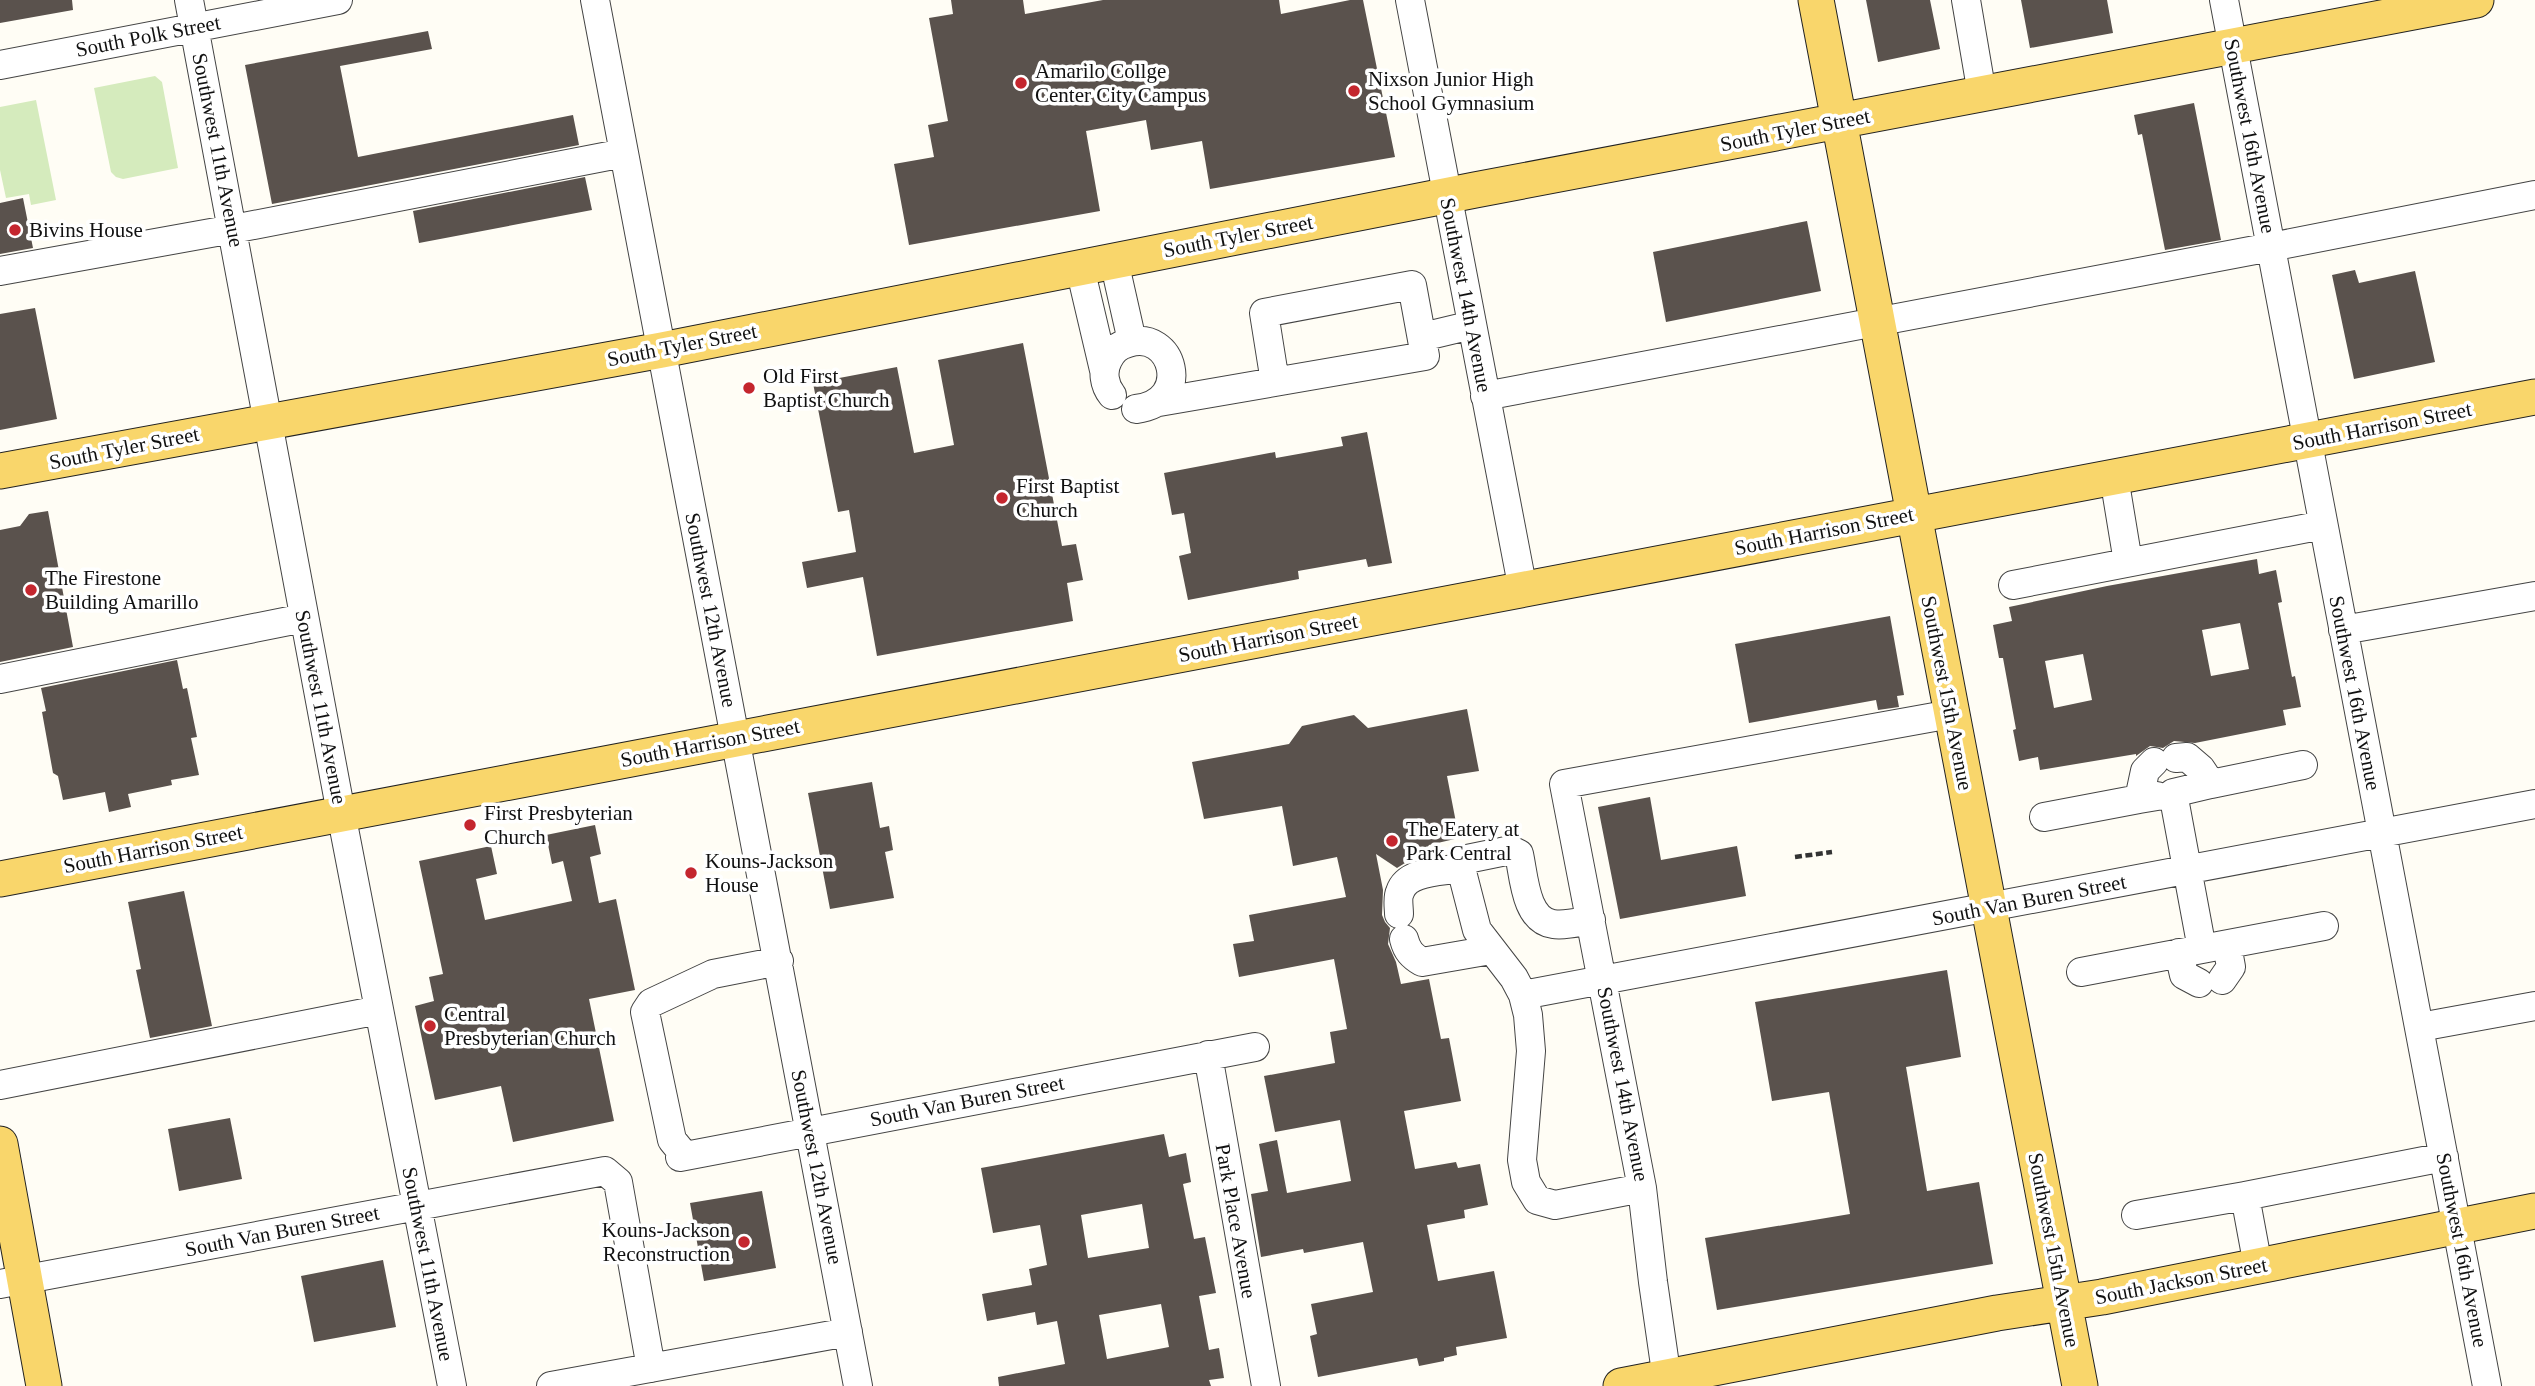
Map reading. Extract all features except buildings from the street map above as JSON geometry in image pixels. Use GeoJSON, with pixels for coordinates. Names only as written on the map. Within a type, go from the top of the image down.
{"type":"FeatureCollection","features":[{"type":"Feature","properties":{"kind":"main road","name":"Southwest 15th Avenue"},"geometry":{"type":"LineString","coordinates":[[1816,0],[2080,1386]]}},
{"type":"Feature","properties":{"kind":"main road","name":"South Tyler Street"},"geometry":{"type":"LineString","coordinates":[[0,471],[662,350],[1446,196],[2476,0]]}},
{"type":"Feature","properties":{"kind":"main road","name":"South Harrison Street"},"geometry":{"type":"LineString","coordinates":[[0,878],[2535,397]]}},
{"type":"Feature","properties":{"kind":"main road"},"geometry":{"type":"LineString","coordinates":[[0,1144],[12,1282],[44,1386]]}},
{"type":"Feature","properties":{"kind":"main road","name":"South Jackson Street"},"geometry":{"type":"LineString","coordinates":[[1621,1386],[1668,1382],[1997,1313],[2102,1297],[2535,1211]]}},
{"type":"Feature","properties":{"kind":"street","name":"Southwest 11th Avenue"},"geometry":{"type":"LineString","coordinates":[[189,0],[341,813],[452,1386]]}},
{"type":"Feature","properties":{"kind":"street","name":"South Polk Street"},"geometry":{"type":"LineString","coordinates":[[0,65],[338,0]]}},
{"type":"Feature","properties":{"kind":"street","name":"Southwest 12th Avenue"},"geometry":{"type":"LineString","coordinates":[[595,0],[858,1386]]}},
{"type":"Feature","properties":{"kind":"street","name":"Southwest 14th Avenue"},"geometry":{"type":"LineString","coordinates":[[1410,0],[1522,590]]}},
{"type":"Feature","properties":{"kind":"street"},"geometry":{"type":"LineString","coordinates":[[1966,0],[1982,94]]}},
{"type":"Feature","properties":{"kind":"street","name":"Southwest 16th Avenue"},"geometry":{"type":"LineString","coordinates":[[2224,0],[2487,1386]]}},
{"type":"Feature","properties":{"kind":"street"},"geometry":{"type":"LineString","coordinates":[[0,271],[624,153]]}},
{"type":"Feature","properties":{"kind":"street"},"geometry":{"type":"LineString","coordinates":[[1485,396],[2535,195]]}},
{"type":"Feature","properties":{"kind":"street"},"geometry":{"type":"LineString","coordinates":[[1114,261],[1132,341]]}},
{"type":"Feature","properties":{"kind":"street"},"geometry":{"type":"LineString","coordinates":[[1080,268],[1128,394]]}},
{"type":"Feature","properties":{"kind":"street"},"geometry":{"type":"LineString","coordinates":[[1128,394],[1275,382],[1425,356],[1412,285],[1264,313],[1275,382]]}},
{"type":"Feature","properties":{"kind":"street"},"geometry":{"type":"LineString","coordinates":[[1422,337],[1472,325]]}},
{"type":"Feature","properties":{"kind":"street"},"geometry":{"type":"LineString","coordinates":[[1132,341],[1146,341],[1156,346],[1170,362],[1171,384],[1167,394],[1128,394],[1108,359],[1115,350],[1132,341]]}},
{"type":"Feature","properties":{"kind":"street"},"geometry":{"type":"LineString","coordinates":[[2114,477],[2128,562]]}},
{"type":"Feature","properties":{"kind":"street"},"geometry":{"type":"LineString","coordinates":[[2013,585],[2323,524]]}},
{"type":"Feature","properties":{"kind":"street"},"geometry":{"type":"LineString","coordinates":[[2343,630],[2535,596]]}},
{"type":"Feature","properties":{"kind":"street"},"geometry":{"type":"LineString","coordinates":[[0,679],[304,618]]}},
{"type":"Feature","properties":{"kind":"street","name":"Southwest 14th Avenue"},"geometry":{"type":"LineString","coordinates":[[1668,1382],[1642,1188],[1564,784],[1951,713]]}},
{"type":"Feature","properties":{"kind":"street"},"geometry":{"type":"LineString","coordinates":[[2139,799],[2145,771],[2165,760],[2187,757],[2201,769],[2211,784]]}},
{"type":"Feature","properties":{"kind":"street"},"geometry":{"type":"LineString","coordinates":[[2044,817],[2303,765]]}},
{"type":"Feature","properties":{"kind":"street"},"geometry":{"type":"LineString","coordinates":[[2173,793],[2203,949],[2231,967],[2211,982],[2184,975],[2203,949]]}},
{"type":"Feature","properties":{"kind":"street","name":"South Van Buren Street"},"geometry":{"type":"LineString","coordinates":[[1522,995],[2535,804]]}},
{"type":"Feature","properties":{"kind":"street"},"geometry":{"type":"LineString","coordinates":[[1491,950],[1423,962],[1412,956],[1406,947],[1399,892],[1406,881],[1415,876],[1461,868],[1467,859],[1511,850],[1519,854],[1536,916],[1551,924],[1591,920]]}},
{"type":"Feature","properties":{"kind":"street"},"geometry":{"type":"LineString","coordinates":[[1461,868],[1477,930],[1514,978],[1528,1015],[1531,1051],[1522,1160],[1526,1182],[1531,1191],[1537,1200],[1555,1205],[1642,1188]]}},
{"type":"Feature","properties":{"kind":"street"},"geometry":{"type":"LineString","coordinates":[[2081,972],[2324,926]]}},
{"type":"Feature","properties":{"kind":"street","name":"South Van Buren Street"},"geometry":{"type":"LineString","coordinates":[[779,961],[713,974],[652,1003],[645,1012],[672,1140],[682,1156],[1255,1046]]}},
{"type":"Feature","properties":{"kind":"street"},"geometry":{"type":"LineString","coordinates":[[2420,1027],[2535,1006]]}},
{"type":"Feature","properties":{"kind":"street"},"geometry":{"type":"LineString","coordinates":[[0,1085],[379,1010]]}},
{"type":"Feature","properties":{"kind":"street","name":"Park Place Avenue"},"geometry":{"type":"LineString","coordinates":[[1208,1055],[1266,1386]]}},
{"type":"Feature","properties":{"kind":"street"},"geometry":{"type":"LineString","coordinates":[[2136,1215],[2444,1157]]}},
{"type":"Feature","properties":{"kind":"street","name":"South Van Buren Street"},"geometry":{"type":"LineString","coordinates":[[12,1282],[605,1171],[618,1182],[651,1368]]}},
{"type":"Feature","properties":{"kind":"street"},"geometry":{"type":"LineString","coordinates":[[2245,1196],[2258,1265]]}},
{"type":"Feature","properties":{"kind":"street"},"geometry":{"type":"LineString","coordinates":[[551,1386],[848,1332]]}},
{"type":"Feature","properties":{"kind":"path"},"geometry":{"type":"LineString","coordinates":[[1795,857],[1832,852]]}},
{"type":"Feature","properties":{"kind":"green space"},"geometry":{"type":"Polygon","coordinates":[[[155,76],[162,82],[178,168],[123,179],[116,177],[111,172],[94,88],[155,76]]]}},
{"type":"Feature","properties":{"kind":"green space"},"geometry":{"type":"Polygon","coordinates":[[[36,100],[56,200],[31,205],[29,194],[6,198],[0,170],[0,107],[36,100]]]}},
{"type":"Feature","properties":{"kind":"place","name":"Amarilo Collge Center City Campus"},"geometry":{"type":"Point","coordinates":[1021,83]}},
{"type":"Feature","properties":{"kind":"place","name":"Nixson Junior High School Gymnasium"},"geometry":{"type":"Point","coordinates":[1354,91]}},
{"type":"Feature","properties":{"kind":"place","name":"Bivins House"},"geometry":{"type":"Point","coordinates":[15,230]}},
{"type":"Feature","properties":{"kind":"place","name":"Old First Baptist Church"},"geometry":{"type":"Point","coordinates":[749,388]}},
{"type":"Feature","properties":{"kind":"place","name":"First Baptist Church"},"geometry":{"type":"Point","coordinates":[1002,498]}},
{"type":"Feature","properties":{"kind":"place","name":"The Firestone Building Amarillo"},"geometry":{"type":"Point","coordinates":[31,590]}},
{"type":"Feature","properties":{"kind":"place","name":"First Presbyterian Church"},"geometry":{"type":"Point","coordinates":[470,825]}},
{"type":"Feature","properties":{"kind":"place","name":"The Eatery at Park Central"},"geometry":{"type":"Point","coordinates":[1392,841]}},
{"type":"Feature","properties":{"kind":"place","name":"Kouns-Jackson House"},"geometry":{"type":"Point","coordinates":[691,873]}},
{"type":"Feature","properties":{"kind":"place","name":"Central Presbyterian Church"},"geometry":{"type":"Point","coordinates":[430,1026]}},
{"type":"Feature","properties":{"kind":"place","name":"Kouns-Jackson Reconstruction"},"geometry":{"type":"Point","coordinates":[744,1242]}}]}
